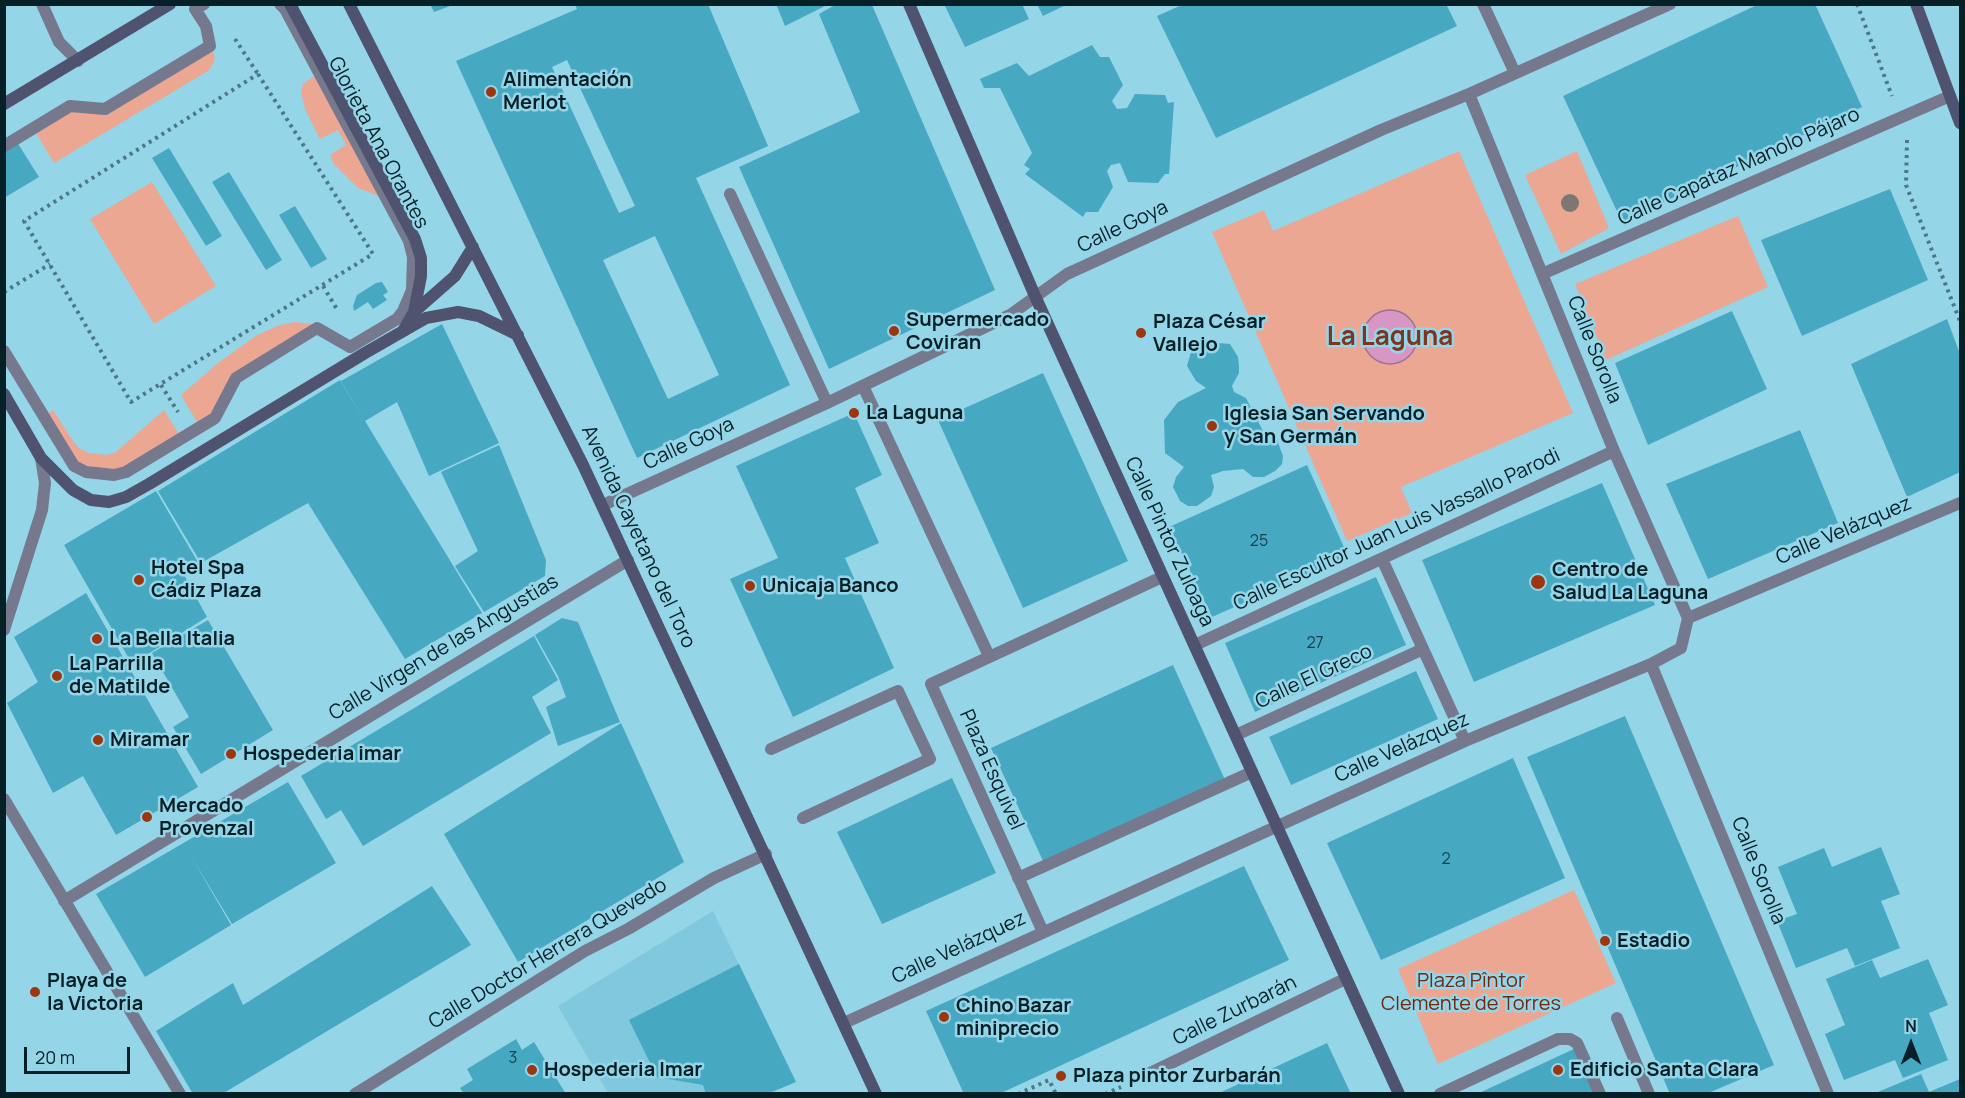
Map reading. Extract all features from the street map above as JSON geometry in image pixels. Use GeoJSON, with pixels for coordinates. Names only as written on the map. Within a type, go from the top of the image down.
{"type":"FeatureCollection","features":[{"type":"Feature","properties":{"kind":"street"},"geometry":{"type":"LineString","coordinates":[[42,4],[58,42],[78,61]]}},
{"type":"Feature","properties":{"kind":"street"},"geometry":{"type":"LineString","coordinates":[[4,104],[170,4]]}},
{"type":"Feature","properties":{"kind":"street"},"geometry":{"type":"LineString","coordinates":[[4,146],[70,106],[105,110],[210,46],[206,26],[195,9],[204,4]]}},
{"type":"Feature","properties":{"kind":"street","name":"Glorieta Ana Orantes"},"geometry":{"type":"LineString","coordinates":[[4,351],[74,466],[86,472],[114,475],[126,472],[215,418],[236,378],[317,328],[350,347],[397,319],[412,290],[413,257],[409,241],[285,9],[280,4]]}},
{"type":"Feature","properties":{"kind":"street","name":"Glorieta Ana Orantes"},"geometry":{"type":"LineString","coordinates":[[4,394],[41,458],[73,490],[91,500],[109,501],[126,497],[403,330],[414,312],[421,276],[421,258],[415,239],[290,4]]}},
{"type":"Feature","properties":{"kind":"street","name":"Avenida Cayetano del Toro"},"geometry":{"type":"LineString","coordinates":[[349,4],[603,505],[876,1094]]}},
{"type":"Feature","properties":{"kind":"street","name":"Calle Pintor Zuloaga"},"geometry":{"type":"LineString","coordinates":[[909,4],[1035,296],[1399,1094]]}},
{"type":"Feature","properties":{"kind":"street"},"geometry":{"type":"LineString","coordinates":[[1483,4],[1515,73]]}},
{"type":"Feature","properties":{"kind":"street","name":"Calle Goya"},"geometry":{"type":"LineString","coordinates":[[603,505],[827,403],[1010,315],[1067,274],[1381,130],[1469,94],[1670,4]]}},
{"type":"Feature","properties":{"kind":"street"},"geometry":{"type":"LineString","coordinates":[[1916,4],[1960,123]]}},
{"type":"Feature","properties":{"kind":"street","name":"Calle Sorolla"},"geometry":{"type":"LineString","coordinates":[[1469,94],[1614,451],[1688,618]]}},
{"type":"Feature","properties":{"kind":"street","name":"Calle Capataz Manolo Pájaro"},"geometry":{"type":"LineString","coordinates":[[1542,274],[1950,96]]}},
{"type":"Feature","properties":{"kind":"street"},"geometry":{"type":"LineString","coordinates":[[730,194],[827,403]]}},
{"type":"Feature","properties":{"kind":"street"},"geometry":{"type":"LineString","coordinates":[[414,312],[455,276],[473,247]]}},
{"type":"Feature","properties":{"kind":"street"},"geometry":{"type":"LineString","coordinates":[[403,330],[426,318],[458,312],[479,316],[518,335]]}},
{"type":"Feature","properties":{"kind":"street"},"geometry":{"type":"LineString","coordinates":[[862,386],[989,656]]}},
{"type":"Feature","properties":{"kind":"street","name":"Calle Escultor Juan Luis Vassallo Parodi"},"geometry":{"type":"LineString","coordinates":[[1195,645],[1614,451]]}},
{"type":"Feature","properties":{"kind":"street"},"geometry":{"type":"LineString","coordinates":[[4,630],[42,510],[45,483],[41,458]]}},
{"type":"Feature","properties":{"kind":"street","name":"Calle Velázquez"},"geometry":{"type":"LineString","coordinates":[[844,1023],[1276,825],[1465,741],[1651,664],[1681,648],[1688,618],[1960,503]]}},
{"type":"Feature","properties":{"kind":"street"},"geometry":{"type":"LineString","coordinates":[[1382,559],[1465,741]]}},
{"type":"Feature","properties":{"kind":"street","name":"Calle Virgen de las Angustias"},"geometry":{"type":"LineString","coordinates":[[64,901],[628,560]]}},
{"type":"Feature","properties":{"kind":"street","name":"Plaza Esquivel"},"geometry":{"type":"LineString","coordinates":[[1042,932],[930,684],[1162,578]]}},
{"type":"Feature","properties":{"kind":"street","name":"Calle El Greco"},"geometry":{"type":"LineString","coordinates":[[1236,735],[1423,649]]}},
{"type":"Feature","properties":{"kind":"street","name":"Calle Sorolla"},"geometry":{"type":"LineString","coordinates":[[1651,664],[1828,1094]]}},
{"type":"Feature","properties":{"kind":"street"},"geometry":{"type":"LineString","coordinates":[[771,749],[898,691],[930,759],[803,818]]}},
{"type":"Feature","properties":{"kind":"street"},"geometry":{"type":"LineString","coordinates":[[1018,878],[1252,772]]}},
{"type":"Feature","properties":{"kind":"street"},"geometry":{"type":"LineString","coordinates":[[4,799],[180,1094]]}},
{"type":"Feature","properties":{"kind":"street","name":"Calle Doctor Herrera Quevedo"},"geometry":{"type":"LineString","coordinates":[[355,1094],[585,951],[714,878],[766,854]]}},
{"type":"Feature","properties":{"kind":"street","name":"Calle Zurbarán"},"geometry":{"type":"LineString","coordinates":[[1142,1077],[1345,979]]}},
{"type":"Feature","properties":{"kind":"street"},"geometry":{"type":"LineString","coordinates":[[1617,1017],[1649,1094]]}},
{"type":"Feature","properties":{"kind":"street"},"geometry":{"type":"LineString","coordinates":[[1440,1094],[1558,1040],[1570,1039],[1577,1043],[1600,1094]]}},
{"type":"Feature","properties":{"kind":"path"},"geometry":{"type":"LineString","coordinates":[[1857,4],[1901,118],[1907,140],[1906,185],[1960,321]]}},
{"type":"Feature","properties":{"kind":"path"},"geometry":{"type":"LineString","coordinates":[[258,74],[373,254],[131,402],[50,264],[24,221],[258,74]]}},
{"type":"Feature","properties":{"kind":"path"},"geometry":{"type":"LineString","coordinates":[[4,292],[50,264]]}},
{"type":"Feature","properties":{"kind":"path"},"geometry":{"type":"LineString","coordinates":[[161,385],[191,433]]}},
{"type":"Feature","properties":{"kind":"path"},"geometry":{"type":"LineString","coordinates":[[1018,1094],[1049,1080],[1056,1094]]}},
{"type":"Feature","properties":{"kind":"path"},"geometry":{"type":"LineString","coordinates":[[1105,1094],[1126,1084]]}},
{"type":"Feature","properties":{"kind":"shaded area"},"geometry":{"type":"Polygon","coordinates":[[[1390,310],[1400,312],[1409,318],[1415,327],[1417,337],[1415,347],[1409,356],[1400,362],[1390,364],[1380,362],[1371,356],[1365,347],[1363,337],[1365,327],[1371,318],[1380,312],[1390,310]]]}},
{"type":"Feature","properties":{"kind":"shaded area"},"geometry":{"type":"Polygon","coordinates":[[[713,911],[796,1082],[767,1093],[608,1093],[558,1006],[713,911]]]}},
{"type":"Feature","properties":{"kind":"green space"},"geometry":{"type":"Polygon","coordinates":[[[210,46],[215,57],[208,71],[54,163],[33,128],[70,106],[105,109],[210,46]]]}},
{"type":"Feature","properties":{"kind":"green space"},"geometry":{"type":"Polygon","coordinates":[[[318,73],[383,194],[376,195],[358,188],[334,164],[330,155],[346,145],[338,130],[320,139],[305,109],[301,93],[303,84],[318,73]]]}},
{"type":"Feature","properties":{"kind":"green space"},"geometry":{"type":"Polygon","coordinates":[[[1459,151],[1573,413],[1401,487],[1412,513],[1347,541],[1212,232],[1264,210],[1273,231],[1459,151]]]}},
{"type":"Feature","properties":{"kind":"green space"},"geometry":{"type":"Polygon","coordinates":[[[1577,151],[1609,228],[1561,254],[1525,175],[1577,151]]]}},
{"type":"Feature","properties":{"kind":"green space"},"geometry":{"type":"Polygon","coordinates":[[[152,182],[216,286],[154,324],[90,219],[152,182]]]}},
{"type":"Feature","properties":{"kind":"green space"},"geometry":{"type":"Polygon","coordinates":[[[1738,216],[1768,287],[1606,360],[1575,284],[1738,216]]]}},
{"type":"Feature","properties":{"kind":"green space"},"geometry":{"type":"Polygon","coordinates":[[[295,322],[311,324],[317,328],[236,378],[215,418],[200,427],[181,395],[218,363],[257,335],[280,325],[295,322]]]}},
{"type":"Feature","properties":{"kind":"green space"},"geometry":{"type":"Polygon","coordinates":[[[53,410],[73,441],[79,448],[89,453],[107,455],[116,452],[164,410],[182,439],[126,472],[86,472],[44,416],[53,410]]]}},
{"type":"Feature","properties":{"kind":"green space","name":"Plaza Pîntor Clemente de Torres"},"geometry":{"type":"Polygon","coordinates":[[[1574,890],[1616,983],[1438,1064],[1398,969],[1574,890]]]}},
{"type":"Feature","properties":{"kind":"building"},"geometry":{"type":"Polygon","coordinates":[[[430,4],[453,4],[453,5],[434,12],[430,4]]]}},
{"type":"Feature","properties":{"kind":"building"},"geometry":{"type":"Polygon","coordinates":[[[575,4],[708,4],[768,146],[696,178],[790,385],[637,458],[456,61],[577,9],[575,4]],[[567,60],[552,67],[619,213],[635,206],[567,60]],[[655,236],[603,260],[668,399],[719,375],[655,236]]]}},
{"type":"Feature","properties":{"kind":"building"},"geometry":{"type":"Polygon","coordinates":[[[776,4],[829,4],[785,26],[776,4]]]}},
{"type":"Feature","properties":{"kind":"building"},"geometry":{"type":"Polygon","coordinates":[[[944,4],[1022,4],[1029,19],[965,47],[944,4]]]}},
{"type":"Feature","properties":{"kind":"building"},"geometry":{"type":"Polygon","coordinates":[[[1037,4],[1068,4],[1043,16],[1037,4]]]}},
{"type":"Feature","properties":{"kind":"building"},"geometry":{"type":"Polygon","coordinates":[[[1184,4],[1446,4],[1457,26],[1216,138],[1157,16],[1184,4]]]}},
{"type":"Feature","properties":{"kind":"building"},"geometry":{"type":"Polygon","coordinates":[[[1759,4],[1815,4],[1862,107],[1622,222],[1563,96],[1759,4]]]}},
{"type":"Feature","properties":{"kind":"building"},"geometry":{"type":"Polygon","coordinates":[[[835,5],[872,5],[995,290],[829,369],[739,167],[860,112],[819,14],[835,5]]]}},
{"type":"Feature","properties":{"kind":"building"},"geometry":{"type":"Polygon","coordinates":[[[1092,45],[1100,57],[1109,57],[1123,85],[1112,101],[1117,109],[1127,108],[1135,94],[1165,95],[1168,103],[1174,102],[1169,174],[1165,174],[1158,183],[1128,182],[1120,163],[1111,165],[1107,171],[1113,187],[1098,212],[1086,212],[1083,217],[1025,174],[1030,169],[1024,165],[1032,153],[1000,88],[984,88],[980,79],[1017,63],[1029,76],[1092,45]]]}},
{"type":"Feature","properties":{"kind":"building"},"geometry":{"type":"Polygon","coordinates":[[[15,139],[39,177],[4,198],[4,146],[15,139]]]}},
{"type":"Feature","properties":{"kind":"building"},"geometry":{"type":"Polygon","coordinates":[[[169,148],[222,236],[206,246],[152,158],[169,148]]]}},
{"type":"Feature","properties":{"kind":"building"},"geometry":{"type":"Polygon","coordinates":[[[229,172],[282,260],[266,270],[212,182],[229,172]]]}},
{"type":"Feature","properties":{"kind":"building"},"geometry":{"type":"Polygon","coordinates":[[[1890,189],[1928,280],[1802,336],[1761,240],[1890,189]]]}},
{"type":"Feature","properties":{"kind":"building"},"geometry":{"type":"Polygon","coordinates":[[[295,206],[327,259],[311,268],[279,215],[295,206]]]}},
{"type":"Feature","properties":{"kind":"building"},"geometry":{"type":"Polygon","coordinates":[[[382,282],[388,292],[383,295],[387,300],[373,309],[368,302],[354,311],[353,306],[357,295],[376,283],[382,282]]]}},
{"type":"Feature","properties":{"kind":"building"},"geometry":{"type":"Polygon","coordinates":[[[1732,311],[1767,389],[1648,445],[1615,363],[1732,311]]]}},
{"type":"Feature","properties":{"kind":"building"},"geometry":{"type":"Polygon","coordinates":[[[1947,319],[1960,354],[1960,472],[1907,497],[1851,364],[1947,319]]]}},
{"type":"Feature","properties":{"kind":"building"},"geometry":{"type":"Polygon","coordinates":[[[442,324],[499,443],[429,476],[397,402],[365,421],[341,381],[442,324]]]}},
{"type":"Feature","properties":{"kind":"building","name":"Iglesia San Servando y San Germán"},"geometry":{"type":"Polygon","coordinates":[[[1207,342],[1230,344],[1238,357],[1239,366],[1239,373],[1232,386],[1234,392],[1246,398],[1264,433],[1277,440],[1283,456],[1282,464],[1264,477],[1253,477],[1243,469],[1211,475],[1214,487],[1211,496],[1197,506],[1188,506],[1180,501],[1173,487],[1176,477],[1184,467],[1165,453],[1164,420],[1178,402],[1206,388],[1196,381],[1187,366],[1191,352],[1207,342]]]}},
{"type":"Feature","properties":{"kind":"building"},"geometry":{"type":"Polygon","coordinates":[[[1043,373],[1128,561],[1023,608],[938,420],[1043,373]]]}},
{"type":"Feature","properties":{"kind":"building"},"geometry":{"type":"Polygon","coordinates":[[[340,380],[482,613],[405,659],[308,503],[201,563],[158,491],[340,380]]]}},
{"type":"Feature","properties":{"kind":"building"},"geometry":{"type":"Polygon","coordinates":[[[854,413],[882,475],[855,488],[879,543],[845,558],[894,668],[793,717],[730,579],[778,558],[736,466],[854,413]]]}},
{"type":"Feature","properties":{"kind":"building"},"geometry":{"type":"Polygon","coordinates":[[[1800,430],[1838,523],[1708,579],[1666,484],[1800,430]]]}},
{"type":"Feature","properties":{"kind":"building"},"geometry":{"type":"Polygon","coordinates":[[[499,445],[546,560],[545,576],[484,612],[455,566],[478,551],[441,472],[499,445]]]}},
{"type":"Feature","properties":{"kind":"building"},"geometry":{"type":"Polygon","coordinates":[[[1307,465],[1348,556],[1212,617],[1169,527],[1307,465]]]}},
{"type":"Feature","properties":{"kind":"building","name":"Centro de Salud La Laguna"},"geometry":{"type":"Polygon","coordinates":[[[1602,483],[1655,605],[1474,682],[1422,560],[1602,483]]]}},
{"type":"Feature","properties":{"kind":"building"},"geometry":{"type":"Polygon","coordinates":[[[156,491],[199,564],[183,573],[207,617],[132,664],[64,545],[156,491]]]}},
{"type":"Feature","properties":{"kind":"building"},"geometry":{"type":"Polygon","coordinates":[[[1376,577],[1406,645],[1255,712],[1225,643],[1376,577]]]}},
{"type":"Feature","properties":{"kind":"building","name":"Miramar"},"geometry":{"type":"Polygon","coordinates":[[[86,593],[198,787],[116,835],[83,776],[53,793],[7,703],[38,682],[14,637],[86,593]]]}},
{"type":"Feature","properties":{"kind":"building"},"geometry":{"type":"Polygon","coordinates":[[[562,618],[578,622],[620,722],[558,746],[546,707],[566,697],[558,676],[535,635],[562,618]]]}},
{"type":"Feature","properties":{"kind":"building"},"geometry":{"type":"Polygon","coordinates":[[[208,620],[273,730],[201,774],[173,727],[189,717],[152,653],[208,620]]]}},
{"type":"Feature","properties":{"kind":"building"},"geometry":{"type":"Polygon","coordinates":[[[534,636],[558,680],[532,697],[551,733],[363,846],[341,810],[326,819],[301,776],[534,636]]]}},
{"type":"Feature","properties":{"kind":"building"},"geometry":{"type":"Polygon","coordinates":[[[1173,665],[1225,780],[1044,863],[991,748],[1173,665]]]}},
{"type":"Feature","properties":{"kind":"building"},"geometry":{"type":"Polygon","coordinates":[[[1416,671],[1438,719],[1291,785],[1269,737],[1416,671]]]}},
{"type":"Feature","properties":{"kind":"building"},"geometry":{"type":"Polygon","coordinates":[[[1625,716],[1774,1065],[1706,1094],[1670,1094],[1527,757],[1625,716]]]}},
{"type":"Feature","properties":{"kind":"building"},"geometry":{"type":"Polygon","coordinates":[[[621,723],[684,862],[518,962],[444,834],[621,723]]]}},
{"type":"Feature","properties":{"kind":"building"},"geometry":{"type":"Polygon","coordinates":[[[1513,758],[1565,878],[1381,960],[1327,843],[1513,758]]]}},
{"type":"Feature","properties":{"kind":"building"},"geometry":{"type":"Polygon","coordinates":[[[952,778],[996,873],[882,924],[837,832],[952,778]]]}},
{"type":"Feature","properties":{"kind":"building"},"geometry":{"type":"Polygon","coordinates":[[[288,782],[336,863],[232,924],[191,856],[231,925],[145,977],[96,894],[288,782]]]}},
{"type":"Feature","properties":{"kind":"building"},"geometry":{"type":"Polygon","coordinates":[[[1881,847],[1900,894],[1881,901],[1900,948],[1855,966],[1847,948],[1796,968],[1777,921],[1797,914],[1778,867],[1824,848],[1832,867],[1881,847]]]}},
{"type":"Feature","properties":{"kind":"building"},"geometry":{"type":"Polygon","coordinates":[[[1244,866],[1289,960],[999,1094],[964,1094],[926,1011],[1244,866]]]}},
{"type":"Feature","properties":{"kind":"building"},"geometry":{"type":"Polygon","coordinates":[[[432,886],[471,945],[222,1094],[193,1094],[156,1031],[233,983],[243,1005],[432,886]]]}},
{"type":"Feature","properties":{"kind":"building"},"geometry":{"type":"Polygon","coordinates":[[[1928,959],[1948,1005],[1929,1013],[1948,1060],[1903,1078],[1895,1060],[1844,1080],[1825,1034],[1845,1025],[1826,979],[1872,960],[1880,978],[1928,959]]]}},
{"type":"Feature","properties":{"kind":"building"},"geometry":{"type":"Polygon","coordinates":[[[739,964],[796,1082],[767,1094],[706,1094],[703,1085],[657,1077],[629,1020],[739,964]]]}},
{"type":"Feature","properties":{"kind":"building"},"geometry":{"type":"Polygon","coordinates":[[[516,1039],[522,1050],[534,1042],[566,1094],[464,1094],[460,1088],[473,1080],[467,1069],[516,1039]]]}},
{"type":"Feature","properties":{"kind":"building"},"geometry":{"type":"Polygon","coordinates":[[[1327,1043],[1351,1094],[1217,1094],[1327,1043]]]}},
{"type":"Feature","properties":{"kind":"building","name":"Edificio Santa Clara"},"geometry":{"type":"Polygon","coordinates":[[[1578,1047],[1599,1094],[1477,1094],[1578,1047]]]}},
{"type":"Feature","properties":{"kind":"building"},"geometry":{"type":"Polygon","coordinates":[[[1921,1074],[1929,1092],[1960,1079],[1960,1094],[1873,1094],[1921,1074]]]}},
{"type":"Feature","properties":{"kind":"place","name":"Alimentación Merlot"},"geometry":{"type":"Point","coordinates":[491,92]}},
{"type":"Feature","properties":{"kind":"place","name":"Supermercado Coviran"},"geometry":{"type":"Point","coordinates":[894,331]}},
{"type":"Feature","properties":{"kind":"place","name":"Plaza César Vallejo"},"geometry":{"type":"Point","coordinates":[1141,333]}},
{"type":"Feature","properties":{"kind":"place","name":"La Laguna"},"geometry":{"type":"Point","coordinates":[854,413]}},
{"type":"Feature","properties":{"kind":"place","name":"Iglesia San Servando y San Germán"},"geometry":{"type":"Point","coordinates":[1212,426]}},
{"type":"Feature","properties":{"kind":"place","name":"Hotel Spa Cádiz Plaza"},"geometry":{"type":"Point","coordinates":[139,580]}},
{"type":"Feature","properties":{"kind":"place","name":"Centro de Salud La Laguna"},"geometry":{"type":"Point","coordinates":[1538,582]}},
{"type":"Feature","properties":{"kind":"place","name":"Unicaja Banco"},"geometry":{"type":"Point","coordinates":[750,586]}},
{"type":"Feature","properties":{"kind":"place","name":"La Bella Italia"},"geometry":{"type":"Point","coordinates":[97,639]}},
{"type":"Feature","properties":{"kind":"place","name":"La Parrilla de Matilde"},"geometry":{"type":"Point","coordinates":[57,676]}},
{"type":"Feature","properties":{"kind":"place","name":"Miramar"},"geometry":{"type":"Point","coordinates":[98,740]}},
{"type":"Feature","properties":{"kind":"place","name":"Hospederia imar"},"geometry":{"type":"Point","coordinates":[231,754]}},
{"type":"Feature","properties":{"kind":"place","name":"Mercado Provenzal"},"geometry":{"type":"Point","coordinates":[147,817]}},
{"type":"Feature","properties":{"kind":"place","name":"Estadio"},"geometry":{"type":"Point","coordinates":[1605,941]}},
{"type":"Feature","properties":{"kind":"place","name":"Playa de la Victoria"},"geometry":{"type":"Point","coordinates":[35,992]}},
{"type":"Feature","properties":{"kind":"place","name":"Chino Bazar miniprecio"},"geometry":{"type":"Point","coordinates":[944,1017]}},
{"type":"Feature","properties":{"kind":"place","name":"Hospederia Imar"},"geometry":{"type":"Point","coordinates":[532,1070]}},
{"type":"Feature","properties":{"kind":"place","name":"Edificio Santa Clara"},"geometry":{"type":"Point","coordinates":[1558,1070]}},
{"type":"Feature","properties":{"kind":"place","name":"Plaza pintor Zurbarán"},"geometry":{"type":"Point","coordinates":[1061,1076]}},
{"type":"Feature","properties":{"kind":"district","name":"La Laguna"},"geometry":{"type":"Point","coordinates":[1390,338]}}]}
